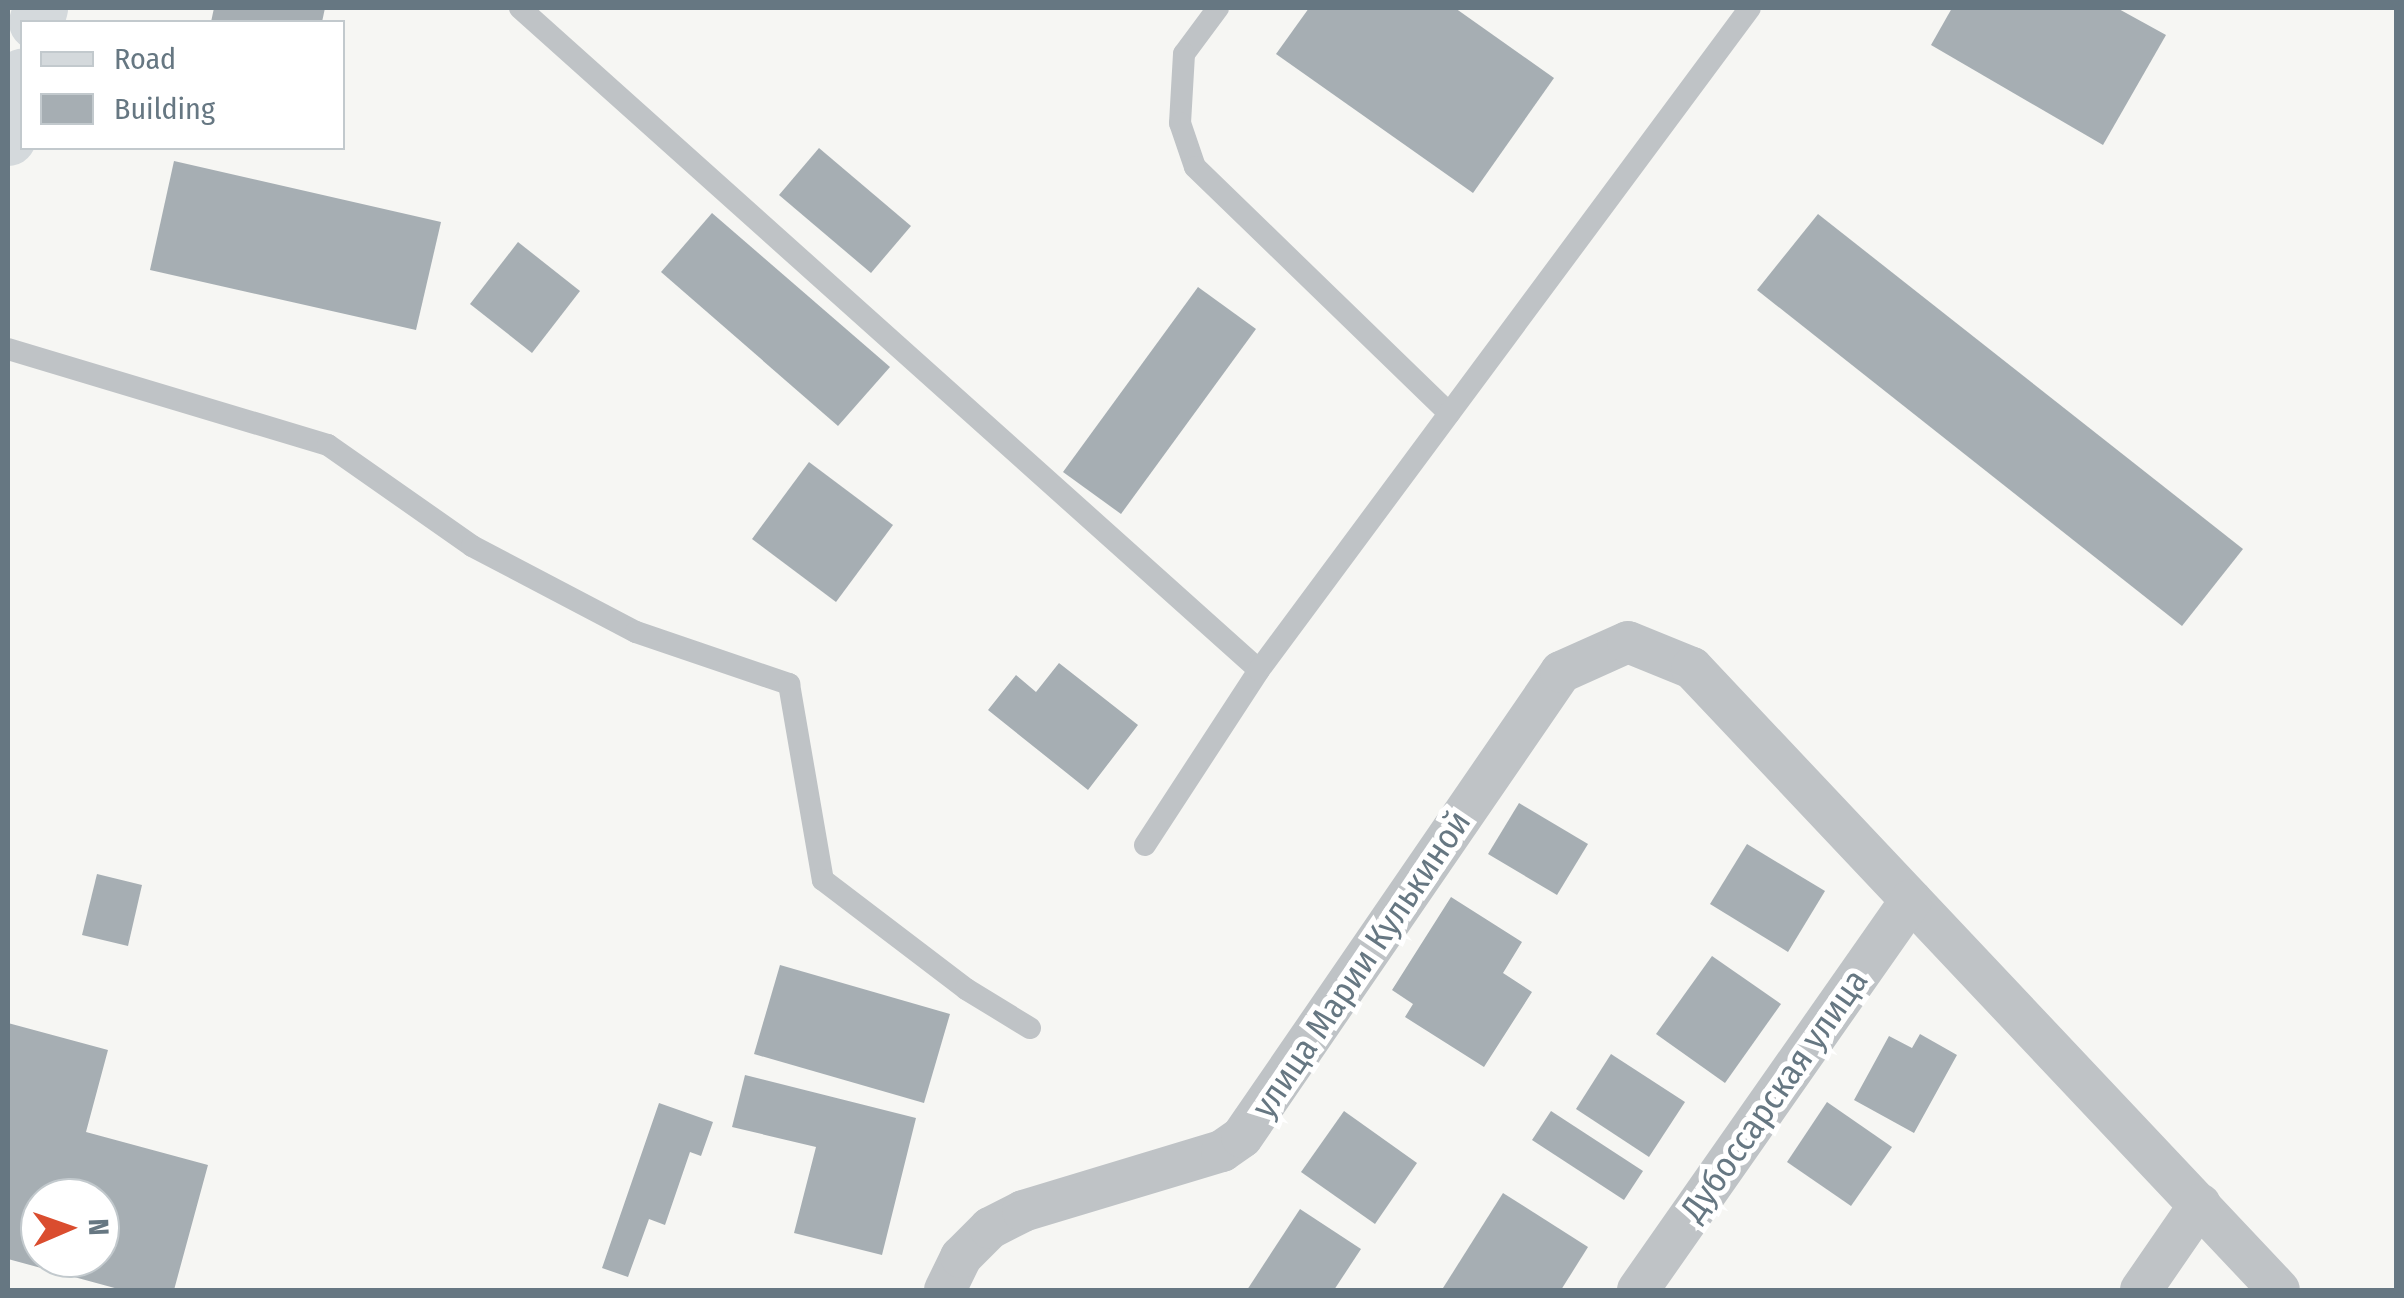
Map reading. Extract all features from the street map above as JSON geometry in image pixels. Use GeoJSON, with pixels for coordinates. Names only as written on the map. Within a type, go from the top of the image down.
{"type":"FeatureCollection","features":[{"type":"Feature","properties":{"kind":"street"},"geometry":{"type":"LineString","coordinates":[[8,138],[20,85]]}},
{"type":"Feature","properties":{"kind":"street","name":"улица Марии Кулькиной"},"geometry":{"type":"LineString","coordinates":[[945,1290],[962,1256],[990,1228],[1022,1211],[1222,1150],[1242,1138],[1561,672],[1628,642],[1692,668],[1910,900]]}},
{"type":"Feature","properties":{"kind":"street"},"geometry":{"type":"LineString","coordinates":[[1910,900],[2279,1290]]}},
{"type":"Feature","properties":{"kind":"street","name":"Дубоссарская улица"},"geometry":{"type":"LineString","coordinates":[[1638,1290],[1910,900]]}},
{"type":"Feature","properties":{"kind":"street"},"geometry":{"type":"LineString","coordinates":[[2141,1290],[2200,1204]]}},
{"type":"Feature","properties":{"kind":"lane"},"geometry":{"type":"LineString","coordinates":[[520,8],[1259,670]]}},
{"type":"Feature","properties":{"kind":"lane"},"geometry":{"type":"LineString","coordinates":[[1218,8],[1184,54],[1180,123],[1195,167],[1449,413]]}},
{"type":"Feature","properties":{"kind":"lane"},"geometry":{"type":"LineString","coordinates":[[1144,845],[1259,670],[1750,8]]}},
{"type":"Feature","properties":{"kind":"lane"},"geometry":{"type":"LineString","coordinates":[[8,349],[328,445],[472,546],[636,632],[788,684],[823,880],[966,989],[1030,1028]]}},
{"type":"Feature","properties":{"kind":"building"},"geometry":{"type":"Polygon","coordinates":[[[214,8],[325,8],[322,20],[211,20],[214,8]]]}},
{"type":"Feature","properties":{"kind":"building"},"geometry":{"type":"Polygon","coordinates":[[[1309,8],[1455,8],[1554,78],[1473,193],[1276,54],[1309,8]]]}},
{"type":"Feature","properties":{"kind":"building"},"geometry":{"type":"Polygon","coordinates":[[[1952,8],[2117,8],[2166,35],[2103,145],[1931,45],[1952,8]]]}},
{"type":"Feature","properties":{"kind":"building"},"geometry":{"type":"Polygon","coordinates":[[[819,148],[911,226],[871,273],[779,195],[819,148]]]}},
{"type":"Feature","properties":{"kind":"building"},"geometry":{"type":"Polygon","coordinates":[[[174,161],[441,222],[416,330],[150,270],[174,161]]]}},
{"type":"Feature","properties":{"kind":"building"},"geometry":{"type":"Polygon","coordinates":[[[712,213],[890,367],[838,426],[661,272],[712,213]]]}},
{"type":"Feature","properties":{"kind":"building"},"geometry":{"type":"Polygon","coordinates":[[[1818,214],[2243,549],[2182,626],[1757,290],[1818,214]]]}},
{"type":"Feature","properties":{"kind":"building"},"geometry":{"type":"Polygon","coordinates":[[[518,242],[580,291],[532,353],[470,304],[518,242]]]}},
{"type":"Feature","properties":{"kind":"building"},"geometry":{"type":"Polygon","coordinates":[[[1198,287],[1256,329],[1121,514],[1063,472],[1198,287]]]}},
{"type":"Feature","properties":{"kind":"building"},"geometry":{"type":"Polygon","coordinates":[[[809,462],[893,525],[836,602],[752,539],[809,462]]]}},
{"type":"Feature","properties":{"kind":"building"},"geometry":{"type":"Polygon","coordinates":[[[1059,663],[1138,725],[1088,790],[988,710],[1016,675],[1036,692],[1059,663]]]}},
{"type":"Feature","properties":{"kind":"building"},"geometry":{"type":"Polygon","coordinates":[[[1519,803],[1588,844],[1557,895],[1488,854],[1519,803]]]}},
{"type":"Feature","properties":{"kind":"building"},"geometry":{"type":"Polygon","coordinates":[[[1747,844],[1825,891],[1788,952],[1710,904],[1747,844]]]}},
{"type":"Feature","properties":{"kind":"building"},"geometry":{"type":"Polygon","coordinates":[[[97,874],[142,885],[128,946],[82,935],[97,874]]]}},
{"type":"Feature","properties":{"kind":"building"},"geometry":{"type":"Polygon","coordinates":[[[1451,897],[1522,942],[1503,973],[1532,992],[1484,1067],[1405,1017],[1413,1004],[1392,990],[1451,897]]]}},
{"type":"Feature","properties":{"kind":"building"},"geometry":{"type":"Polygon","coordinates":[[[1712,956],[1781,1004],[1725,1083],[1656,1034],[1712,956]]]}},
{"type":"Feature","properties":{"kind":"building"},"geometry":{"type":"Polygon","coordinates":[[[780,965],[950,1014],[924,1103],[754,1054],[780,965]]]}},
{"type":"Feature","properties":{"kind":"building"},"geometry":{"type":"Polygon","coordinates":[[[8,1023],[108,1050],[86,1132],[208,1165],[174,1290],[122,1290],[78,1278],[120,1278],[120,1178],[20,1178],[20,1262],[8,1259],[8,1023]]]}},
{"type":"Feature","properties":{"kind":"building"},"geometry":{"type":"Polygon","coordinates":[[[1920,1034],[1957,1055],[1914,1133],[1854,1100],[1889,1036],[1912,1048],[1920,1034]]]}},
{"type":"Feature","properties":{"kind":"building"},"geometry":{"type":"Polygon","coordinates":[[[1611,1054],[1685,1102],[1649,1157],[1576,1109],[1611,1054]]]}},
{"type":"Feature","properties":{"kind":"building"},"geometry":{"type":"Polygon","coordinates":[[[745,1075],[916,1118],[882,1255],[794,1233],[816,1147],[732,1127],[745,1075]]]}},
{"type":"Feature","properties":{"kind":"building"},"geometry":{"type":"Polygon","coordinates":[[[1827,1102],[1892,1147],[1851,1206],[1787,1162],[1827,1102]]]}},
{"type":"Feature","properties":{"kind":"building"},"geometry":{"type":"Polygon","coordinates":[[[659,1103],[713,1122],[701,1156],[690,1152],[665,1225],[649,1219],[628,1277],[602,1268],[659,1103]]]}},
{"type":"Feature","properties":{"kind":"building"},"geometry":{"type":"Polygon","coordinates":[[[1344,1111],[1417,1163],[1375,1224],[1301,1172],[1344,1111]]]}},
{"type":"Feature","properties":{"kind":"building"},"geometry":{"type":"Polygon","coordinates":[[[1551,1111],[1643,1171],[1624,1200],[1532,1140],[1551,1111]]]}},
{"type":"Feature","properties":{"kind":"building"},"geometry":{"type":"Polygon","coordinates":[[[1503,1193],[1588,1247],[1561,1290],[1443,1288],[1503,1193]]]}},
{"type":"Feature","properties":{"kind":"building"},"geometry":{"type":"Polygon","coordinates":[[[1300,1209],[1361,1249],[1334,1290],[1247,1290],[1300,1209]]]}}]}
